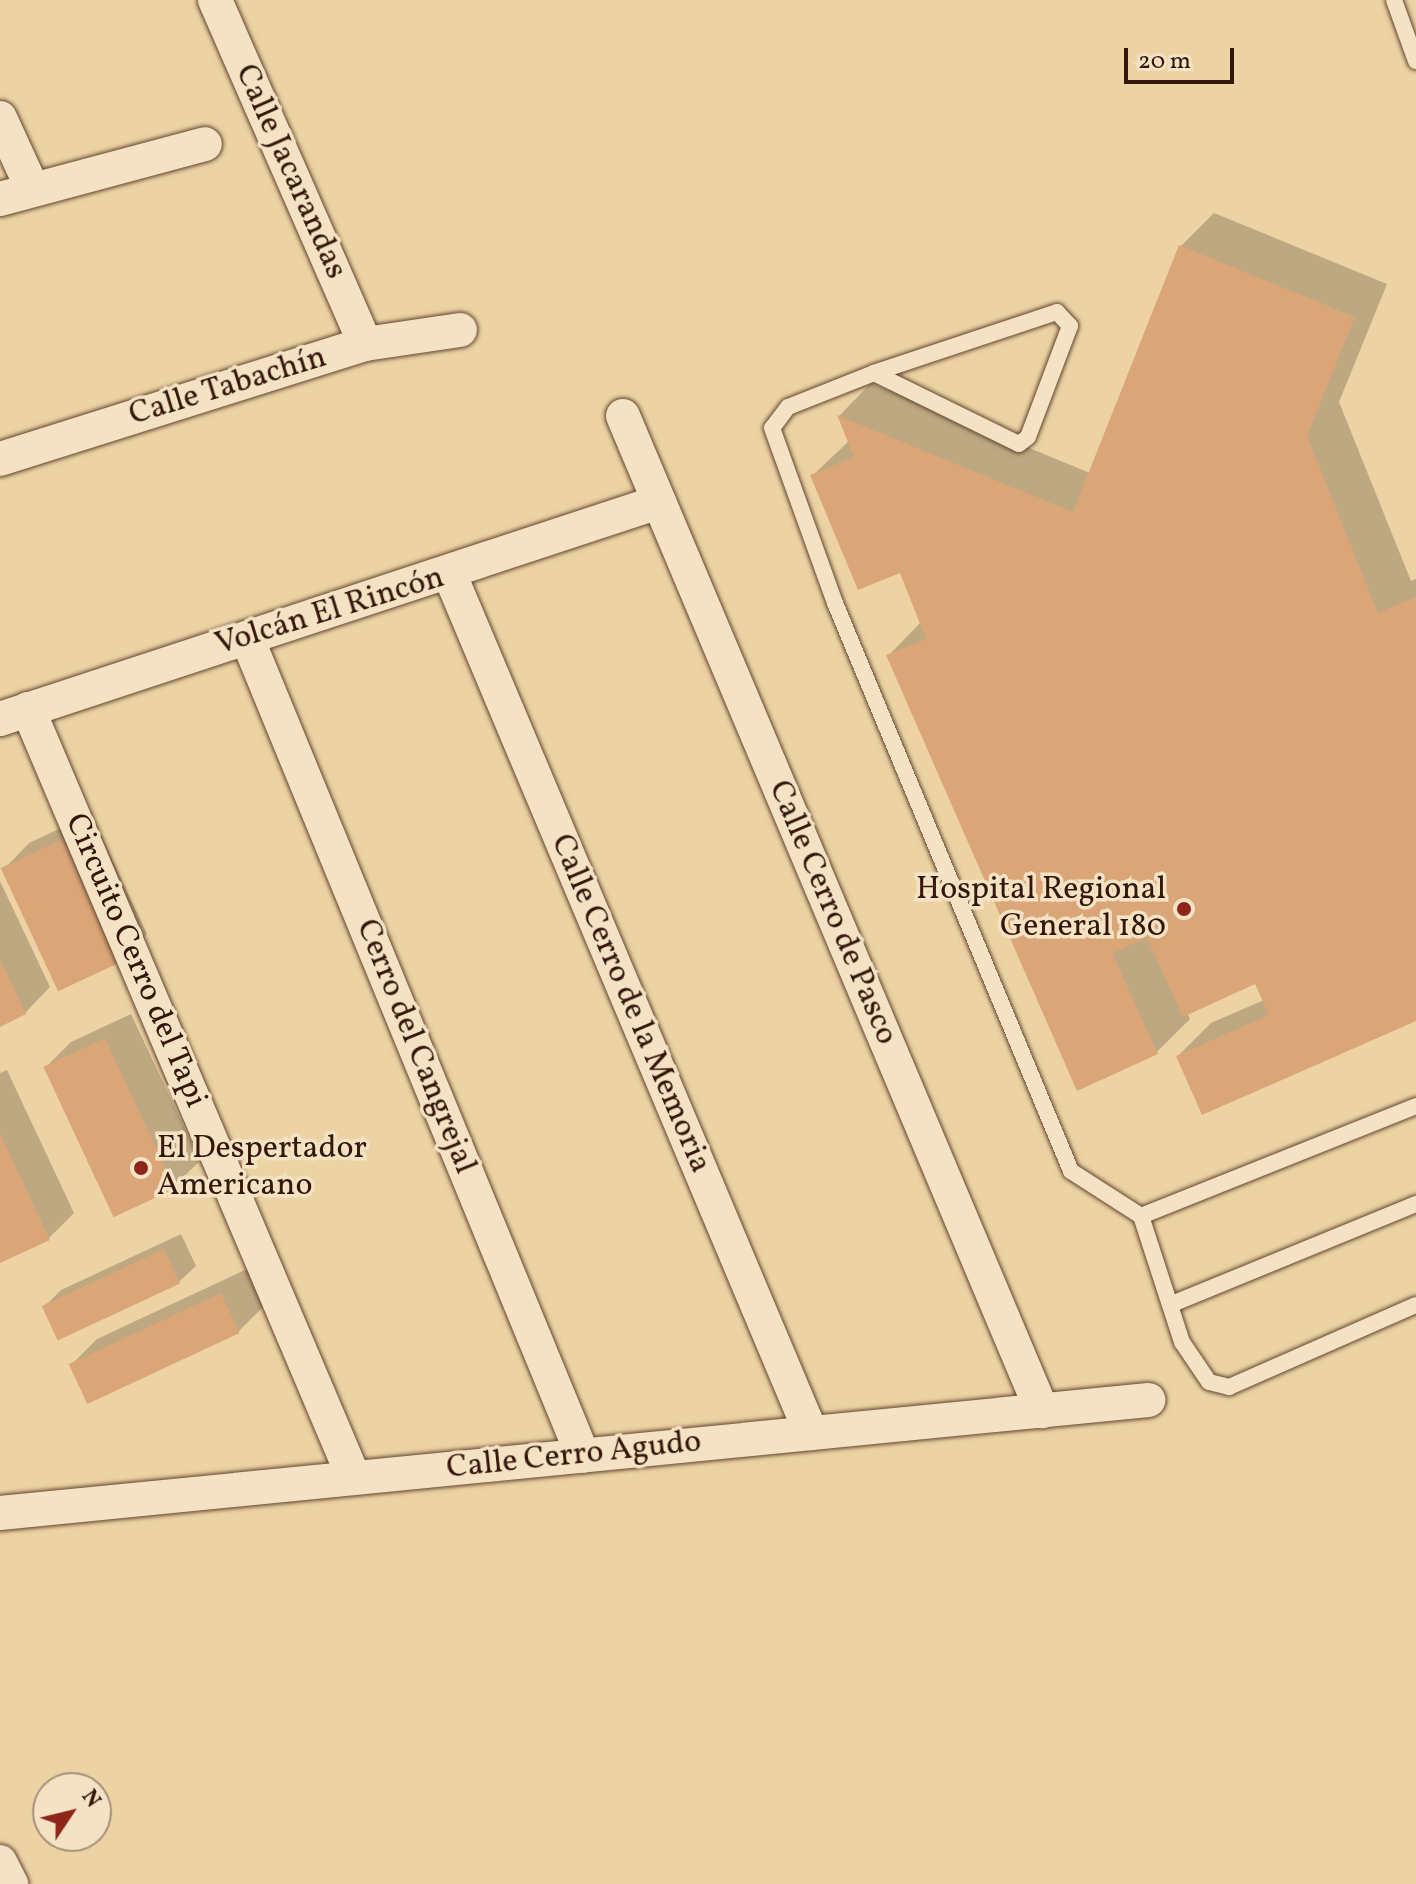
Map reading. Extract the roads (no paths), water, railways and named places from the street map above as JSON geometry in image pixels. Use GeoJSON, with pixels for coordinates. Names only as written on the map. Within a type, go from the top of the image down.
{"type":"FeatureCollection","features":[{"type":"Feature","properties":{"kind":"street","name":"Calle Jacarandas"},"geometry":{"type":"LineString","coordinates":[[215,0],[365,344]]}},
{"type":"Feature","properties":{"kind":"street"},"geometry":{"type":"LineString","coordinates":[[0,118],[16,194],[205,144]]}},
{"type":"Feature","properties":{"kind":"street","name":"Calle Tabachín"},"geometry":{"type":"LineString","coordinates":[[0,459],[365,344],[460,330]]}},
{"type":"Feature","properties":{"kind":"street","name":"Calle Cerro de Pasco"},"geometry":{"type":"LineString","coordinates":[[623,416],[1042,1411]]}},
{"type":"Feature","properties":{"kind":"street","name":"Volcán El Rincón"},"geometry":{"type":"LineString","coordinates":[[14,714],[450,575],[659,502]]}},
{"type":"Feature","properties":{"kind":"street","name":"Calle Cerro de la Memoria"},"geometry":{"type":"LineString","coordinates":[[450,575],[811,1433]]}},
{"type":"Feature","properties":{"kind":"street","name":"Cerro del Cangrejal"},"geometry":{"type":"LineString","coordinates":[[247,638],[583,1456]]}},
{"type":"Feature","properties":{"kind":"street","name":"Circuito Cerro del Tapi"},"geometry":{"type":"LineString","coordinates":[[14,714],[354,1478]]}},
{"type":"Feature","properties":{"kind":"street","name":"Calle Cerro Agudo"},"geometry":{"type":"LineString","coordinates":[[0,1513],[1148,1400]]}},
{"type":"Feature","properties":{"kind":"street"},"geometry":{"type":"LineString","coordinates":[[0,1862],[11,1884]]}},
{"type":"Feature","properties":{"kind":"lane"},"geometry":{"type":"LineString","coordinates":[[1394,0],[1416,61]]}},
{"type":"Feature","properties":{"kind":"lane"},"geometry":{"type":"LineString","coordinates":[[874,373],[1019,444],[1028,437],[1070,326],[1057,312],[874,373],[788,407],[772,428],[835,603],[1071,1171],[1141,1216],[1182,1342],[1209,1382],[1229,1387],[1416,1305]]}},
{"type":"Feature","properties":{"kind":"lane"},"geometry":{"type":"LineString","coordinates":[[1141,1216],[1416,1106]]}},
{"type":"Feature","properties":{"kind":"lane"},"geometry":{"type":"LineString","coordinates":[[1172,1304],[1416,1204]]}},
{"type":"Feature","properties":{"kind":"place","name":"Hospital Regional General 180"},"geometry":{"type":"Point","coordinates":[1184,909]}},
{"type":"Feature","properties":{"kind":"place","name":"El Despertador Americano"},"geometry":{"type":"Point","coordinates":[141,1168]}}]}
